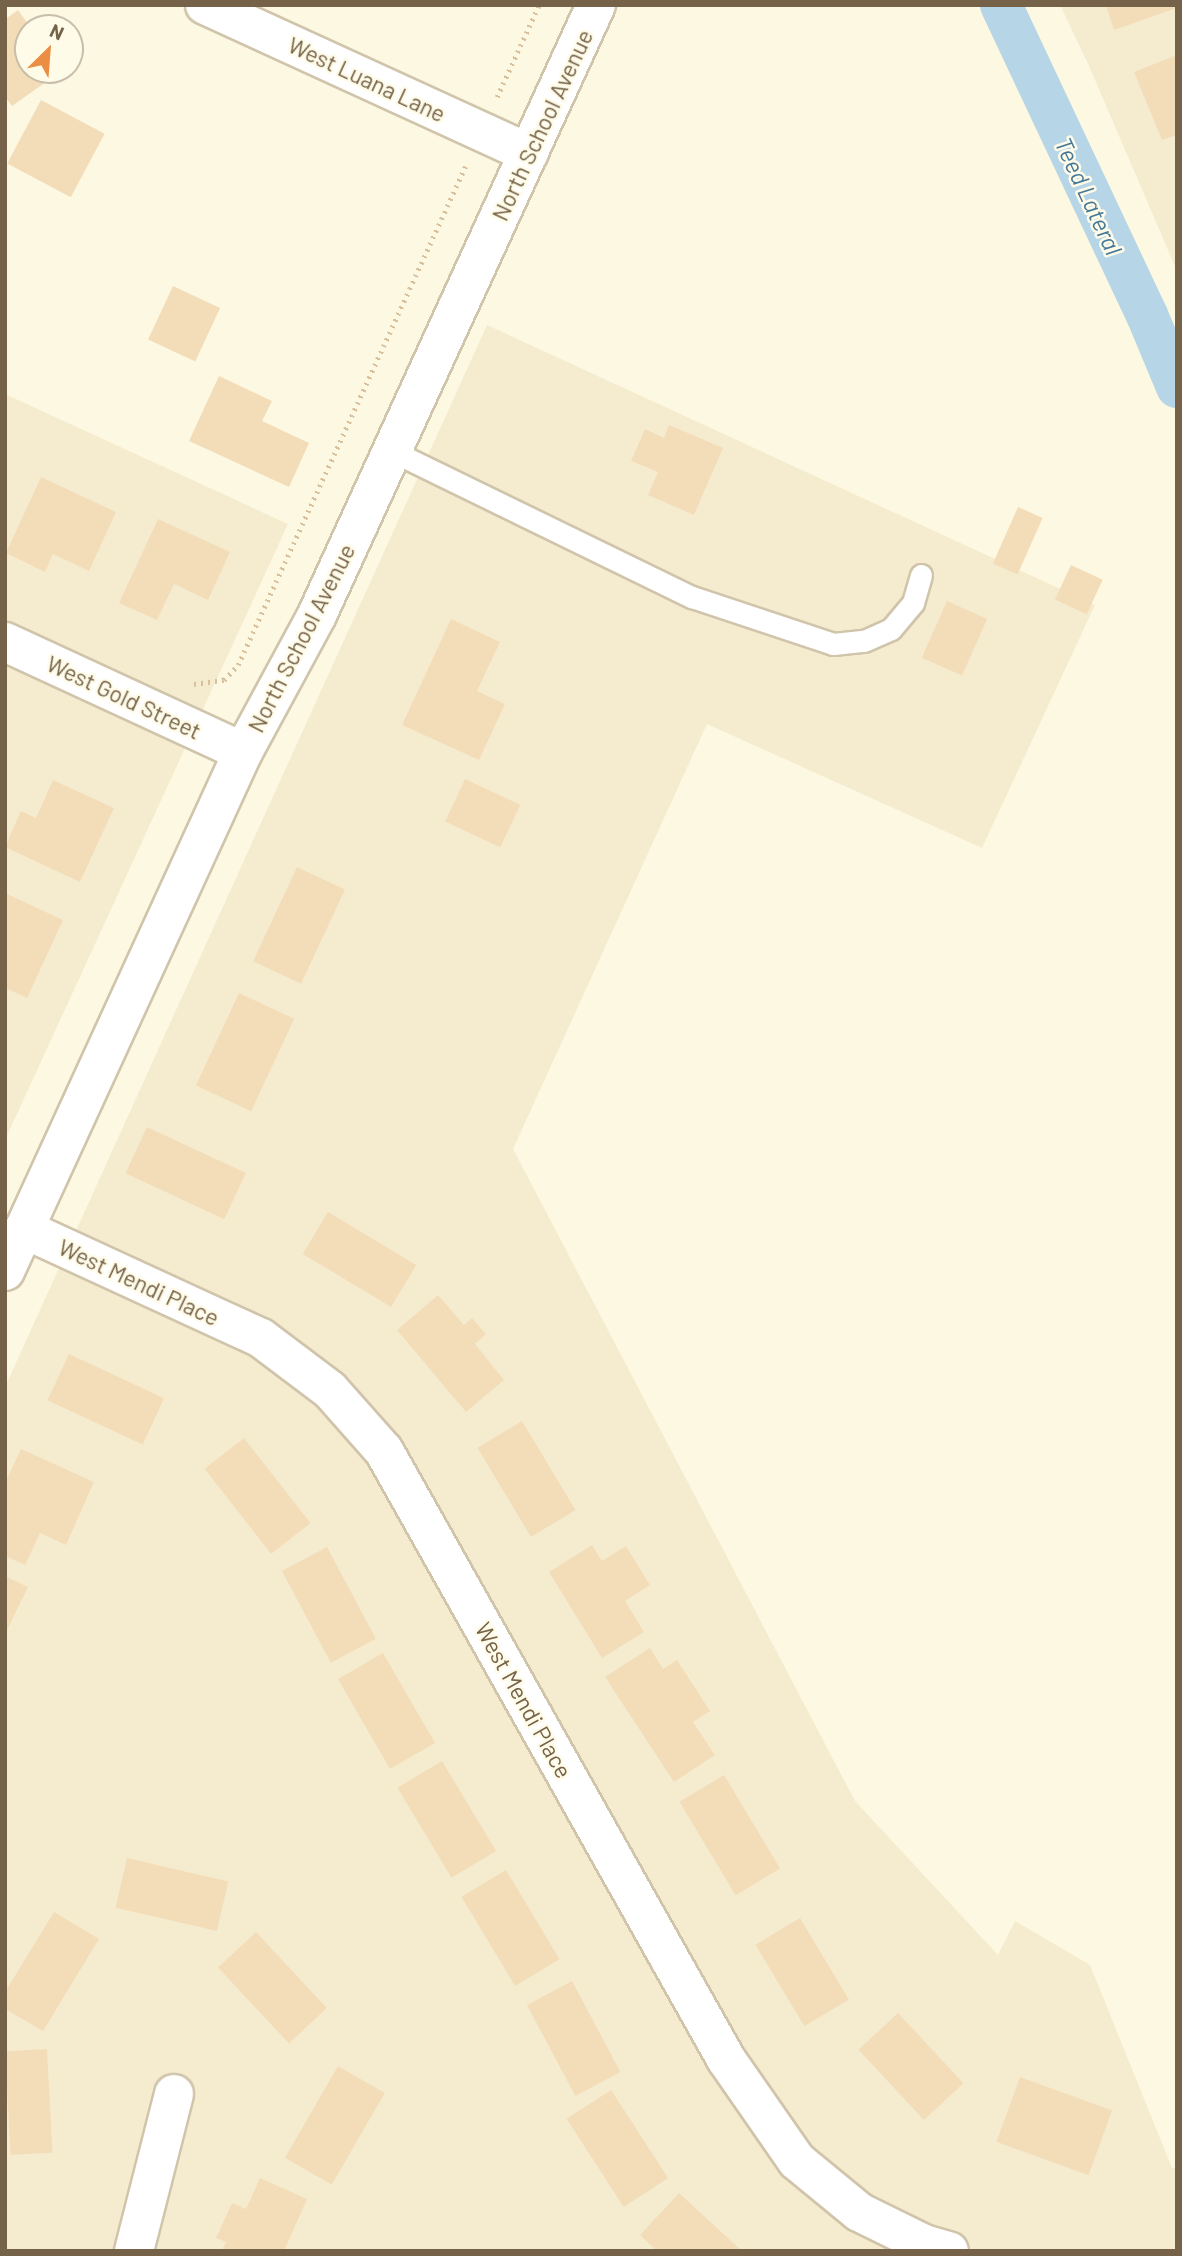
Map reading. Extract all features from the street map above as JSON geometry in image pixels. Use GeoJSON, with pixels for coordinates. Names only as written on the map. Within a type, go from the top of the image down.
{"type":"FeatureCollection","features":[{"type":"Feature","properties":{"kind":"street","name":"West Luana Lane"},"geometry":{"type":"LineString","coordinates":[[205,5],[529,153]]}},
{"type":"Feature","properties":{"kind":"street","name":"North School Avenue"},"geometry":{"type":"LineString","coordinates":[[5,1271],[243,752],[317,615],[596,5]]}},
{"type":"Feature","properties":{"kind":"street","name":"West Gold Street"},"geometry":{"type":"LineString","coordinates":[[8,651],[243,752]]}},
{"type":"Feature","properties":{"kind":"street","name":"West Mendi Place"},"geometry":{"type":"LineString","coordinates":[[24,1229],[261,1338],[330,1390],[384,1451],[726,2059],[797,2161],[859,2212],[924,2244],[948,2251]]}},
{"type":"Feature","properties":{"kind":"street"},"geometry":{"type":"LineString","coordinates":[[134,2251],[174,2094]]}},
{"type":"Feature","properties":{"kind":"lane"},"geometry":{"type":"LineString","coordinates":[[392,451],[692,597],[834,644],[864,641],[891,629],[913,603],[921,575]]}},
{"type":"Feature","properties":{"kind":"path"},"geometry":{"type":"LineString","coordinates":[[192,684],[224,680],[238,665],[539,5]]}},
{"type":"Feature","properties":{"kind":"shaded area"},"geometry":{"type":"Polygon","coordinates":[[[1060,5],[1177,5],[1177,271],[1089,66],[1060,5]]]}},
{"type":"Feature","properties":{"kind":"shaded area"},"geometry":{"type":"Polygon","coordinates":[[[487,325],[1095,605],[982,848],[707,724],[513,1149],[855,1801],[998,1955],[1015,1921],[1090,1965],[1172,2168],[1177,2168],[1177,2251],[5,2251],[5,1387],[487,325]]]}},
{"type":"Feature","properties":{"kind":"shaded area"},"geometry":{"type":"Polygon","coordinates":[[[5,394],[288,524],[5,1140],[5,394]]]}},
{"type":"Feature","properties":{"kind":"building"},"geometry":{"type":"Polygon","coordinates":[[[1106,5],[1177,5],[1177,8],[1114,30],[1106,5]]]}},
{"type":"Feature","properties":{"kind":"building"},"geometry":{"type":"Polygon","coordinates":[[[18,10],[21,14],[14,14],[14,84],[43,84],[12,106],[5,97],[5,16],[7,18],[18,10]]]}},
{"type":"Feature","properties":{"kind":"building"},"geometry":{"type":"Polygon","coordinates":[[[1177,55],[1177,135],[1162,140],[1134,72],[1177,55]]]}},
{"type":"Feature","properties":{"kind":"building"},"geometry":{"type":"Polygon","coordinates":[[[41,100],[105,134],[71,197],[7,164],[41,100]]]}},
{"type":"Feature","properties":{"kind":"building"},"geometry":{"type":"Polygon","coordinates":[[[173,286],[220,308],[195,361],[148,339],[173,286]]]}},
{"type":"Feature","properties":{"kind":"building"},"geometry":{"type":"Polygon","coordinates":[[[219,376],[272,401],[262,421],[309,443],[289,487],[189,441],[219,376]]]}},
{"type":"Feature","properties":{"kind":"building"},"geometry":{"type":"Polygon","coordinates":[[[669,425],[723,448],[694,515],[648,495],[658,472],[631,461],[645,429],[664,438],[669,425]]]}},
{"type":"Feature","properties":{"kind":"building"},"geometry":{"type":"Polygon","coordinates":[[[41,477],[116,512],[89,571],[53,554],[45,572],[6,553],[41,477]]]}},
{"type":"Feature","properties":{"kind":"building"},"geometry":{"type":"Polygon","coordinates":[[[1018,507],[1043,518],[1017,575],[993,564],[1018,507]]]}},
{"type":"Feature","properties":{"kind":"building"},"geometry":{"type":"Polygon","coordinates":[[[158,519],[230,552],[208,600],[174,584],[157,620],[119,603],[158,519]]]}},
{"type":"Feature","properties":{"kind":"building"},"geometry":{"type":"Polygon","coordinates":[[[1071,565],[1103,580],[1087,614],[1055,599],[1071,565]]]}},
{"type":"Feature","properties":{"kind":"building"},"geometry":{"type":"Polygon","coordinates":[[[947,601],[987,619],[962,676],[922,658],[947,601]]]}},
{"type":"Feature","properties":{"kind":"building"},"geometry":{"type":"Polygon","coordinates":[[[451,619],[500,642],[477,691],[505,704],[479,760],[402,725],[451,619]]]}},
{"type":"Feature","properties":{"kind":"building"},"geometry":{"type":"Polygon","coordinates":[[[465,779],[520,805],[500,847],[445,822],[465,779]]]}},
{"type":"Feature","properties":{"kind":"building"},"geometry":{"type":"Polygon","coordinates":[[[53,780],[114,808],[80,882],[5,847],[21,811],[36,818],[53,780]]]}},
{"type":"Feature","properties":{"kind":"building"},"geometry":{"type":"Polygon","coordinates":[[[297,867],[345,889],[301,984],[253,961],[297,867]]]}},
{"type":"Feature","properties":{"kind":"building"},"geometry":{"type":"Polygon","coordinates":[[[5,893],[63,920],[27,998],[5,988],[5,893]]]}},
{"type":"Feature","properties":{"kind":"building"},"geometry":{"type":"Polygon","coordinates":[[[239,993],[294,1019],[251,1111],[196,1085],[239,993]]]}},
{"type":"Feature","properties":{"kind":"building"},"geometry":{"type":"Polygon","coordinates":[[[147,1127],[246,1173],[224,1219],[125,1173],[147,1127]]]}},
{"type":"Feature","properties":{"kind":"building"},"geometry":{"type":"Polygon","coordinates":[[[328,1212],[416,1265],[391,1307],[303,1254],[328,1212]]]}},
{"type":"Feature","properties":{"kind":"building"},"geometry":{"type":"Polygon","coordinates":[[[438,1295],[464,1325],[472,1318],[486,1334],[475,1344],[504,1380],[466,1412],[397,1330],[438,1295]]]}},
{"type":"Feature","properties":{"kind":"building"},"geometry":{"type":"Polygon","coordinates":[[[69,1354],[164,1398],[143,1445],[47,1400],[69,1354]]]}},
{"type":"Feature","properties":{"kind":"building"},"geometry":{"type":"Polygon","coordinates":[[[522,1421],[576,1510],[531,1537],[477,1448],[522,1421]]]}},
{"type":"Feature","properties":{"kind":"building"},"geometry":{"type":"Polygon","coordinates":[[[244,1438],[310,1523],[271,1554],[205,1469],[244,1438]]]}},
{"type":"Feature","properties":{"kind":"building"},"geometry":{"type":"Polygon","coordinates":[[[21,1449],[94,1482],[66,1545],[40,1533],[25,1565],[5,1556],[5,1483],[21,1449]]]}},
{"type":"Feature","properties":{"kind":"building"},"geometry":{"type":"Polygon","coordinates":[[[592,1545],[602,1561],[626,1546],[650,1585],[625,1601],[644,1632],[602,1658],[549,1572],[592,1545]]]}},
{"type":"Feature","properties":{"kind":"building"},"geometry":{"type":"Polygon","coordinates":[[[327,1547],[376,1639],[331,1663],[282,1571],[327,1547]]]}},
{"type":"Feature","properties":{"kind":"building"},"geometry":{"type":"Polygon","coordinates":[[[5,1576],[28,1587],[5,1634],[5,1576]]]}},
{"type":"Feature","properties":{"kind":"building"},"geometry":{"type":"Polygon","coordinates":[[[650,1648],[663,1669],[677,1660],[710,1711],[693,1722],[715,1755],[674,1782],[605,1677],[650,1648]]]}},
{"type":"Feature","properties":{"kind":"building"},"geometry":{"type":"Polygon","coordinates":[[[383,1653],[435,1743],[390,1769],[338,1679],[383,1653]]]}},
{"type":"Feature","properties":{"kind":"building"},"geometry":{"type":"Polygon","coordinates":[[[442,1761],[496,1851],[452,1878],[397,1788],[442,1761]]]}},
{"type":"Feature","properties":{"kind":"building"},"geometry":{"type":"Polygon","coordinates":[[[724,1775],[780,1868],[736,1895],[679,1802],[724,1775]]]}},
{"type":"Feature","properties":{"kind":"building"},"geometry":{"type":"Polygon","coordinates":[[[127,1858],[228,1881],[217,1931],[116,1908],[127,1858]]]}},
{"type":"Feature","properties":{"kind":"building"},"geometry":{"type":"Polygon","coordinates":[[[506,1870],[560,1959],[515,1986],[461,1897],[506,1870]]]}},
{"type":"Feature","properties":{"kind":"building"},"geometry":{"type":"Polygon","coordinates":[[[54,1912],[99,1939],[43,2031],[5,2009],[5,1992],[54,1912]]]}},
{"type":"Feature","properties":{"kind":"building"},"geometry":{"type":"Polygon","coordinates":[[[800,1918],[849,1999],[804,2026],[755,1945],[800,1918]]]}},
{"type":"Feature","properties":{"kind":"building"},"geometry":{"type":"Polygon","coordinates":[[[256,1932],[327,2008],[289,2044],[218,1967],[256,1932]]]}},
{"type":"Feature","properties":{"kind":"building"},"geometry":{"type":"Polygon","coordinates":[[[572,1981],[620,2072],[575,2096],[527,2005],[572,1981]]]}},
{"type":"Feature","properties":{"kind":"building"},"geometry":{"type":"Polygon","coordinates":[[[898,2013],[963,2083],[924,2120],[859,2050],[898,2013]]]}},
{"type":"Feature","properties":{"kind":"building"},"geometry":{"type":"Polygon","coordinates":[[[47,2049],[52,2153],[11,2155],[5,2051],[47,2049]]]}},
{"type":"Feature","properties":{"kind":"building"},"geometry":{"type":"Polygon","coordinates":[[[338,2066],[385,2093],[332,2185],[285,2158],[338,2066]]]}},
{"type":"Feature","properties":{"kind":"building"},"geometry":{"type":"Polygon","coordinates":[[[1020,2077],[1112,2111],[1088,2175],[996,2142],[1020,2077]]]}},
{"type":"Feature","properties":{"kind":"building"},"geometry":{"type":"Polygon","coordinates":[[[611,2090],[668,2178],[624,2207],[567,2119],[611,2090]]]}},
{"type":"Feature","properties":{"kind":"building"},"geometry":{"type":"Polygon","coordinates":[[[260,2178],[307,2199],[284,2251],[222,2251],[226,2242],[216,2238],[232,2203],[246,2209],[260,2178]]]}},
{"type":"Feature","properties":{"kind":"building"},"geometry":{"type":"Polygon","coordinates":[[[679,2193],[742,2251],[657,2251],[640,2235],[679,2193]]]}},
{"type":"Feature","properties":{"kind":"waterway","name":"Teed Lateral"},"geometry":{"type":"LineString","coordinates":[[1001,5],[1147,315],[1177,387]]}}]}
